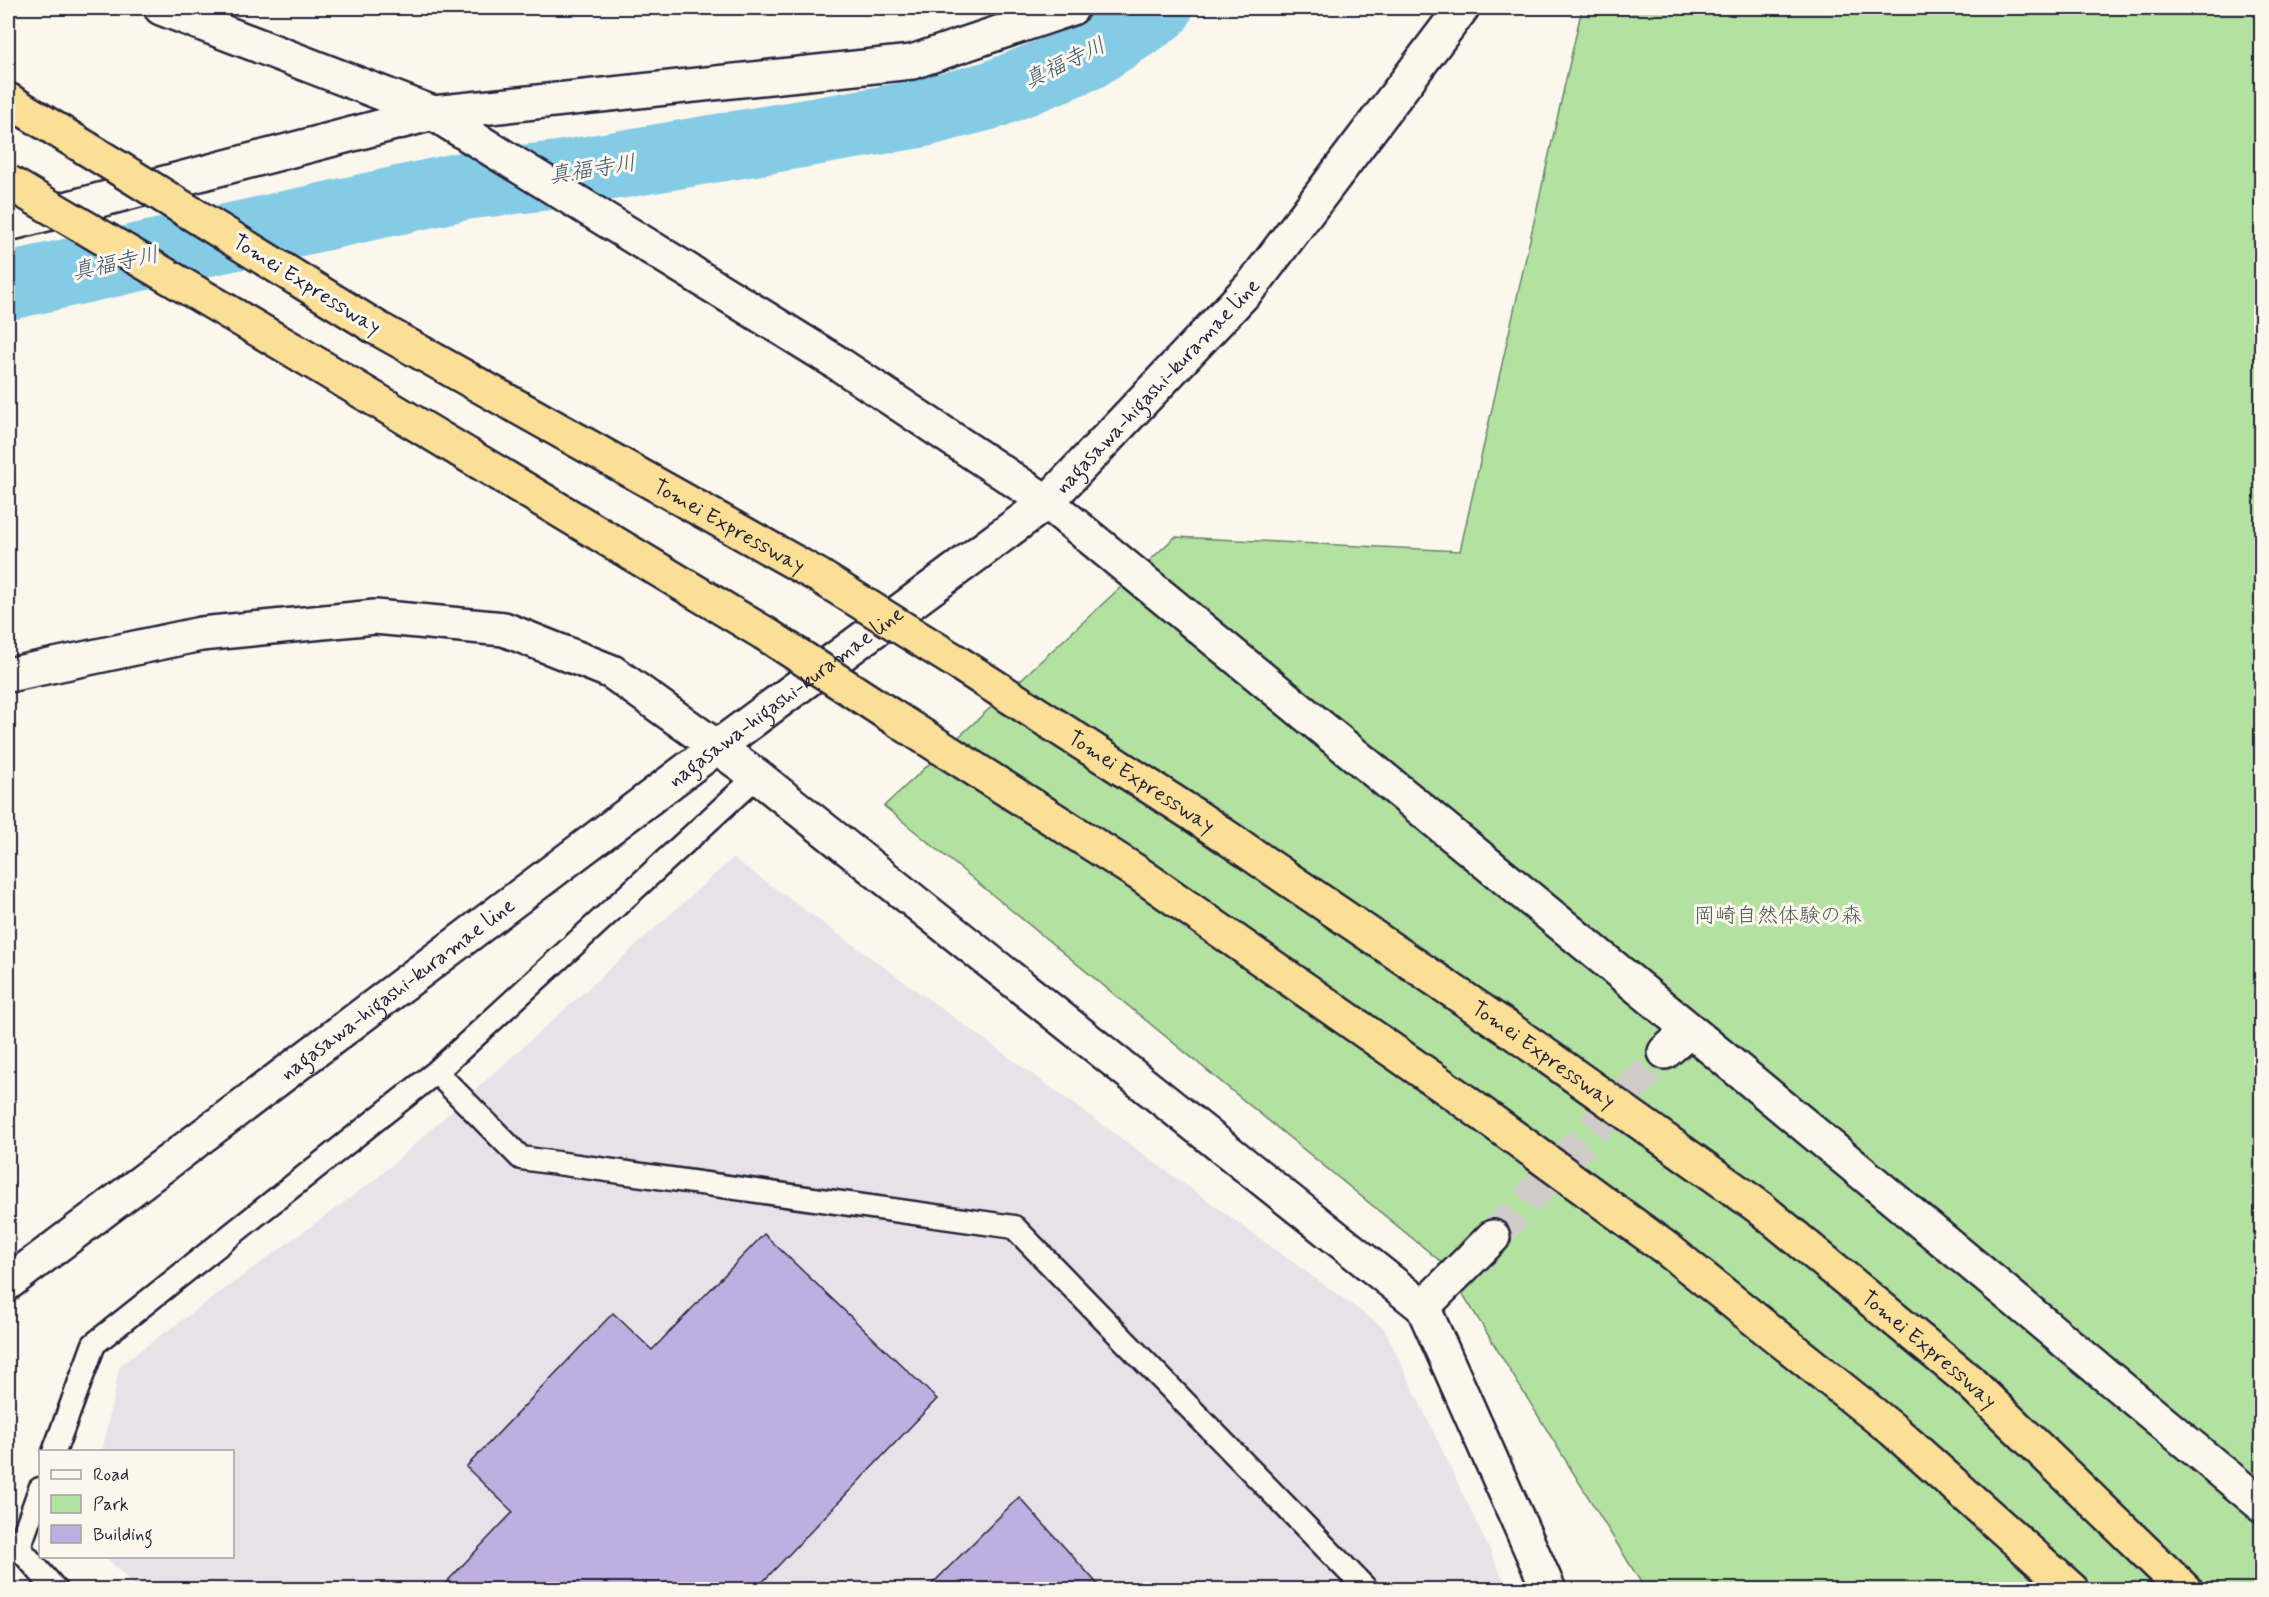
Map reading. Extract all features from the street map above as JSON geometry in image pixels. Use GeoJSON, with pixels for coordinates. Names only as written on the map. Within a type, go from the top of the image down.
{"type":"FeatureCollection","features":[{"type":"Feature","properties":{"kind":"highway","name":"Tomei Expressway"},"geometry":{"type":"LineString","coordinates":[[8,100],[377,328],[819,576],[955,661],[1252,854],[1514,1032],[1759,1207],[1968,1380],[2185,1590]]}},
{"type":"Feature","properties":{"kind":"highway"},"geometry":{"type":"LineString","coordinates":[[8,182],[764,633],[1138,873],[1459,1097],[1658,1242],[1892,1429],[2072,1590]]}},
{"type":"Feature","properties":{"kind":"street"},"geometry":{"type":"LineString","coordinates":[[161,8],[433,113],[836,362],[1047,502],[1690,1030],[2262,1505]]}},
{"type":"Feature","properties":{"kind":"street"},"geometry":{"type":"LineString","coordinates":[[8,224],[433,113],[912,62],[1072,8]]}},
{"type":"Feature","properties":{"kind":"street","name":"nagasawa-higashi-kuramae line"},"geometry":{"type":"LineString","coordinates":[[8,1282],[717,747],[1047,502],[1254,283],[1462,8]]}},
{"type":"Feature","properties":{"kind":"street"},"geometry":{"type":"LineString","coordinates":[[8,675],[201,634],[375,617],[504,629],[612,672],[757,776],[1423,1308],[1549,1590]]}},
{"type":"Feature","properties":{"kind":"street"},"geometry":{"type":"LineString","coordinates":[[1665,1052],[1690,1030]]}},
{"type":"Feature","properties":{"kind":"street"},"geometry":{"type":"LineString","coordinates":[[1423,1308],[1493,1237]]}},
{"type":"Feature","properties":{"kind":"lane"},"geometry":{"type":"LineString","coordinates":[[55,1450],[94,1344],[436,1072],[757,776]]}},
{"type":"Feature","properties":{"kind":"lane"},"geometry":{"type":"LineString","coordinates":[[436,1072],[521,1158],[1014,1227],[1367,1590]]}},
{"type":"Feature","properties":{"kind":"lane"},"geometry":{"type":"LineString","coordinates":[[39,1492],[19,1548],[56,1590]]}},
{"type":"Feature","properties":{"kind":"shaded area"},"geometry":{"type":"Polygon","coordinates":[[[733,858],[1384,1328],[1508,1589],[137,1589],[107,1558],[234,1558],[234,1450],[102,1450],[120,1365],[376,1179],[733,858]]]}},
{"type":"Feature","properties":{"kind":"green space","name":"岡崎自然体験の森"},"geometry":{"type":"Polygon","coordinates":[[[1582,8],[2261,8],[2261,1589],[1645,1589],[1445,1265],[884,806],[1175,537],[1460,551],[1582,8]]]}},
{"type":"Feature","properties":{"kind":"building"},"geometry":{"type":"Polygon","coordinates":[[[764,1234],[937,1399],[755,1590],[439,1590],[513,1512],[466,1467],[613,1313],[652,1350],[764,1234]]]}},
{"type":"Feature","properties":{"kind":"building"},"geometry":{"type":"Polygon","coordinates":[[[1019,1497],[1103,1590],[926,1590],[1019,1497]]]}},
{"type":"Feature","properties":{"kind":"waterway","name":"真福寺川"},"geometry":{"type":"LineString","coordinates":[[8,286],[463,186],[558,175],[919,114],[992,95],[1086,57],[1159,8]]}},
{"type":"Feature","properties":{"kind":"tunnel"},"geometry":{"type":"LineString","coordinates":[[1493,1237],[1665,1052]]}}]}
